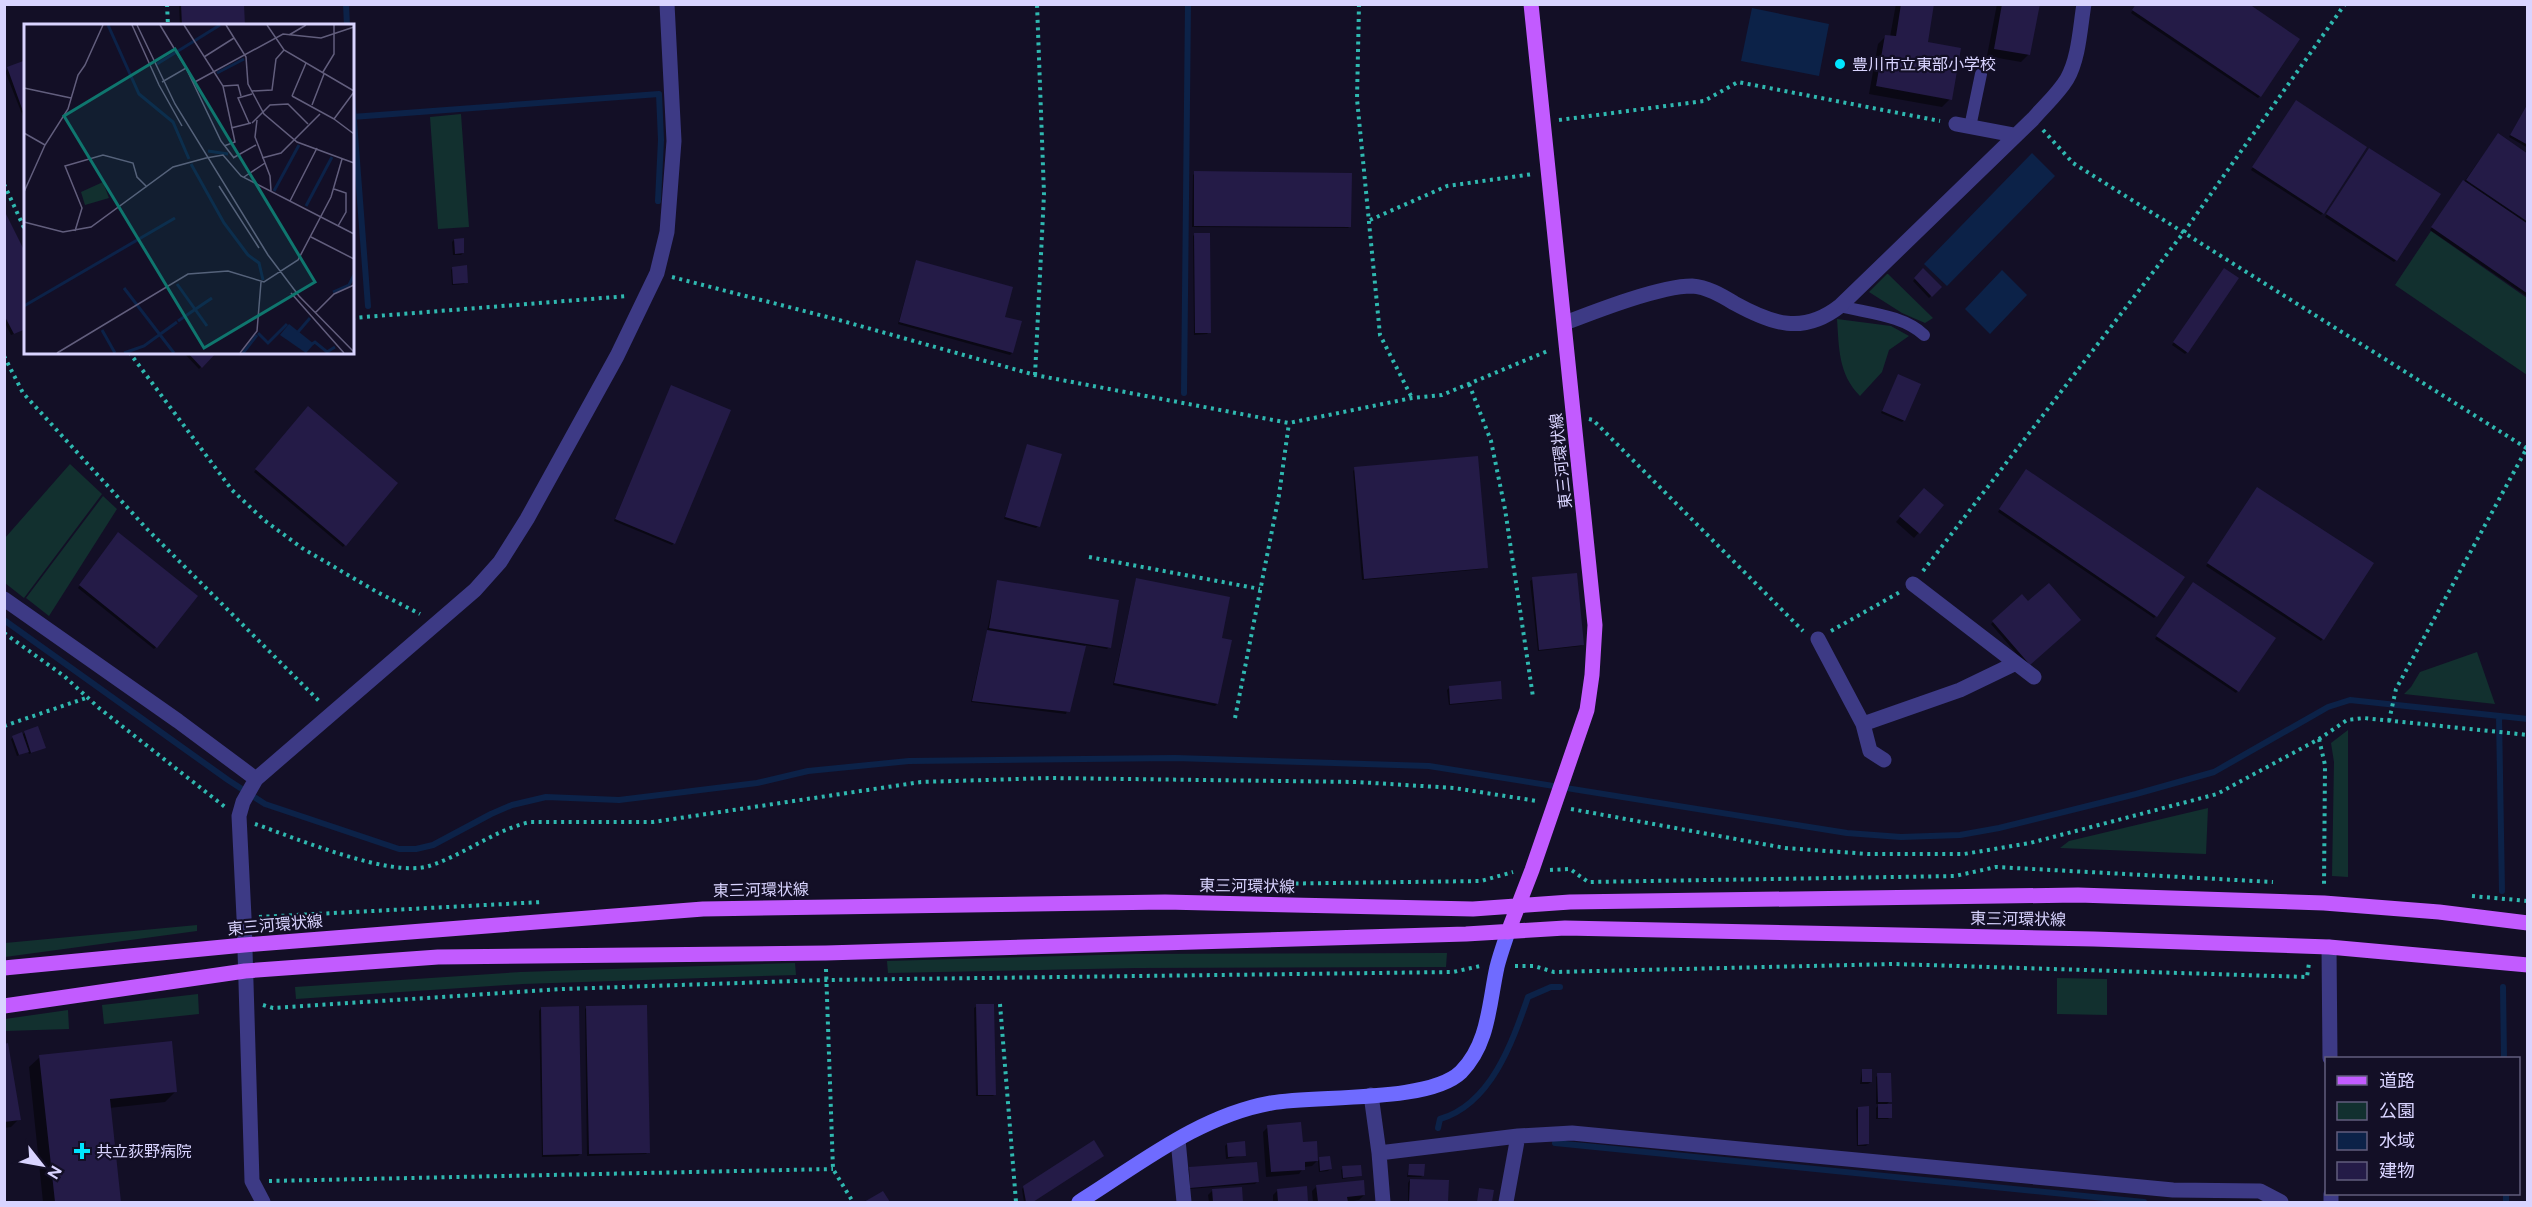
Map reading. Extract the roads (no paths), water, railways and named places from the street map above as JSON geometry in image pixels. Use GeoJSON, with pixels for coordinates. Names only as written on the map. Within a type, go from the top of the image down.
{"type":"FeatureCollection","features":[{"type":"Feature","properties":{"kind":"main road","name":"東三河環状線"},"geometry":{"type":"LineString","coordinates":[[1508,932],[1520,905],[1587,710],[1595,625],[1531,4]]}},
{"type":"Feature","properties":{"kind":"main road","name":"東三河環状線"},"geometry":{"type":"LineString","coordinates":[[4,968],[244,945],[703,909],[1165,902],[1473,909],[1520,905],[1748,898],[2078,895],[2324,903],[2528,922]]}},
{"type":"Feature","properties":{"kind":"main road","name":"東三河環状線"},"geometry":{"type":"LineString","coordinates":[[4,1006],[244,971],[438,957],[826,953],[1576,928],[2329,947],[2528,965]]}},
{"type":"Feature","properties":{"kind":"street"},"geometry":{"type":"LineString","coordinates":[[263,1203],[252,1182],[241,809],[256,779],[475,590],[500,562],[528,519],[618,356],[657,273],[667,232],[674,141],[667,4]]}},
{"type":"Feature","properties":{"kind":"street"},"geometry":{"type":"LineString","coordinates":[[1565,323],[1667,289],[1693,286],[1714,291],[1753,313],[1783,323],[1810,323],[1824,318],[2033,119],[2067,79],[2074,64],[2084,4]]}},
{"type":"Feature","properties":{"kind":"street"},"geometry":{"type":"LineString","coordinates":[[1963,125],[2014,135]]}},
{"type":"Feature","properties":{"kind":"street"},"geometry":{"type":"LineString","coordinates":[[1913,584],[2014,664],[2034,677]]}},
{"type":"Feature","properties":{"kind":"street"},"geometry":{"type":"LineString","coordinates":[[4,599],[178,721],[256,779]]}},
{"type":"Feature","properties":{"kind":"street"},"geometry":{"type":"LineString","coordinates":[[1818,639],[1863,724],[1870,751],[1884,760]]}},
{"type":"Feature","properties":{"kind":"street"},"geometry":{"type":"LineString","coordinates":[[1863,724],[1960,690],[2014,664]]}},
{"type":"Feature","properties":{"kind":"street"},"geometry":{"type":"LineString","coordinates":[[1079,1203],[1201,1125],[1245,1108],[1287,1100],[1429,1089],[1451,1080],[1460,1073],[1475,1053],[1486,1028],[1498,966],[1508,932]]}},
{"type":"Feature","properties":{"kind":"street"},"geometry":{"type":"LineString","coordinates":[[2329,947],[2330,1057]]}},
{"type":"Feature","properties":{"kind":"street"},"geometry":{"type":"LineString","coordinates":[[1371,1095],[1383,1203]]}},
{"type":"Feature","properties":{"kind":"street"},"geometry":{"type":"LineString","coordinates":[[1379,1153],[1518,1136],[1572,1133],[2173,1197],[2260,1191],[2282,1203]]}},
{"type":"Feature","properties":{"kind":"street"},"geometry":{"type":"LineString","coordinates":[[1506,1203],[1518,1136]]}},
{"type":"Feature","properties":{"kind":"street"},"geometry":{"type":"LineString","coordinates":[[1178,1140],[1184,1203]]}},
{"type":"Feature","properties":{"kind":"lane"},"geometry":{"type":"LineString","coordinates":[[1963,125],[1981,74]]}},
{"type":"Feature","properties":{"kind":"lane"},"geometry":{"type":"LineString","coordinates":[[1839,306],[1893,319],[1917,328],[1924,335]]}},
{"type":"Feature","properties":{"kind":"water"},"geometry":{"type":"Polygon","coordinates":[[[1752,8],[1829,24],[1819,76],[1741,61],[1752,8]]]}},
{"type":"Feature","properties":{"kind":"water"},"geometry":{"type":"Polygon","coordinates":[[[2032,153],[2055,176],[1947,286],[1924,264],[2032,153]]]}},
{"type":"Feature","properties":{"kind":"water"},"geometry":{"type":"Polygon","coordinates":[[[2002,270],[2027,295],[1990,334],[1965,309],[2002,270]]]}},
{"type":"Feature","properties":{"kind":"waterway"},"geometry":{"type":"LineString","coordinates":[[346,4],[347,24]]}},
{"type":"Feature","properties":{"kind":"waterway"},"geometry":{"type":"LineString","coordinates":[[1184,393],[1188,4]]}},
{"type":"Feature","properties":{"kind":"waterway"},"geometry":{"type":"LineString","coordinates":[[354,117],[659,94],[661,140],[658,201]]}},
{"type":"Feature","properties":{"kind":"waterway"},"geometry":{"type":"LineString","coordinates":[[354,121],[368,306]]}},
{"type":"Feature","properties":{"kind":"waterway"},"geometry":{"type":"LineString","coordinates":[[4,620],[265,804],[399,849],[416,849],[433,845],[512,805],[546,797],[619,800],[757,783],[808,771],[909,761],[1175,758],[1429,766],[1847,833],[1901,837],[1960,835],[1999,828],[2214,772],[2328,707],[2350,700],[2528,719]]}},
{"type":"Feature","properties":{"kind":"waterway"},"geometry":{"type":"LineString","coordinates":[[2499,716],[2502,891]]}},
{"type":"Feature","properties":{"kind":"waterway"},"geometry":{"type":"LineString","coordinates":[[1438,1128],[1440,1119],[1458,1111],[1473,1100],[1497,1070],[1507,1052],[1528,997],[1551,987],[1560,987]]}},
{"type":"Feature","properties":{"kind":"waterway"},"geometry":{"type":"LineString","coordinates":[[2503,987],[2504,1057]]}},
{"type":"Feature","properties":{"kind":"waterway"},"geometry":{"type":"LineString","coordinates":[[1555,1143],[2144,1202]]}},
{"type":"Feature","properties":{"kind":"waterway"},"geometry":{"type":"LineString","coordinates":[[2506,1195],[2506,1202]]}},
{"type":"Feature","properties":{"kind":"place","name":"豊川市立東部小学校"},"geometry":{"type":"Point","coordinates":[1840,64]}},
{"type":"Feature","properties":{"kind":"place","name":"共立荻野病院"},"geometry":{"type":"Point","coordinates":[82,1151]}}]}
